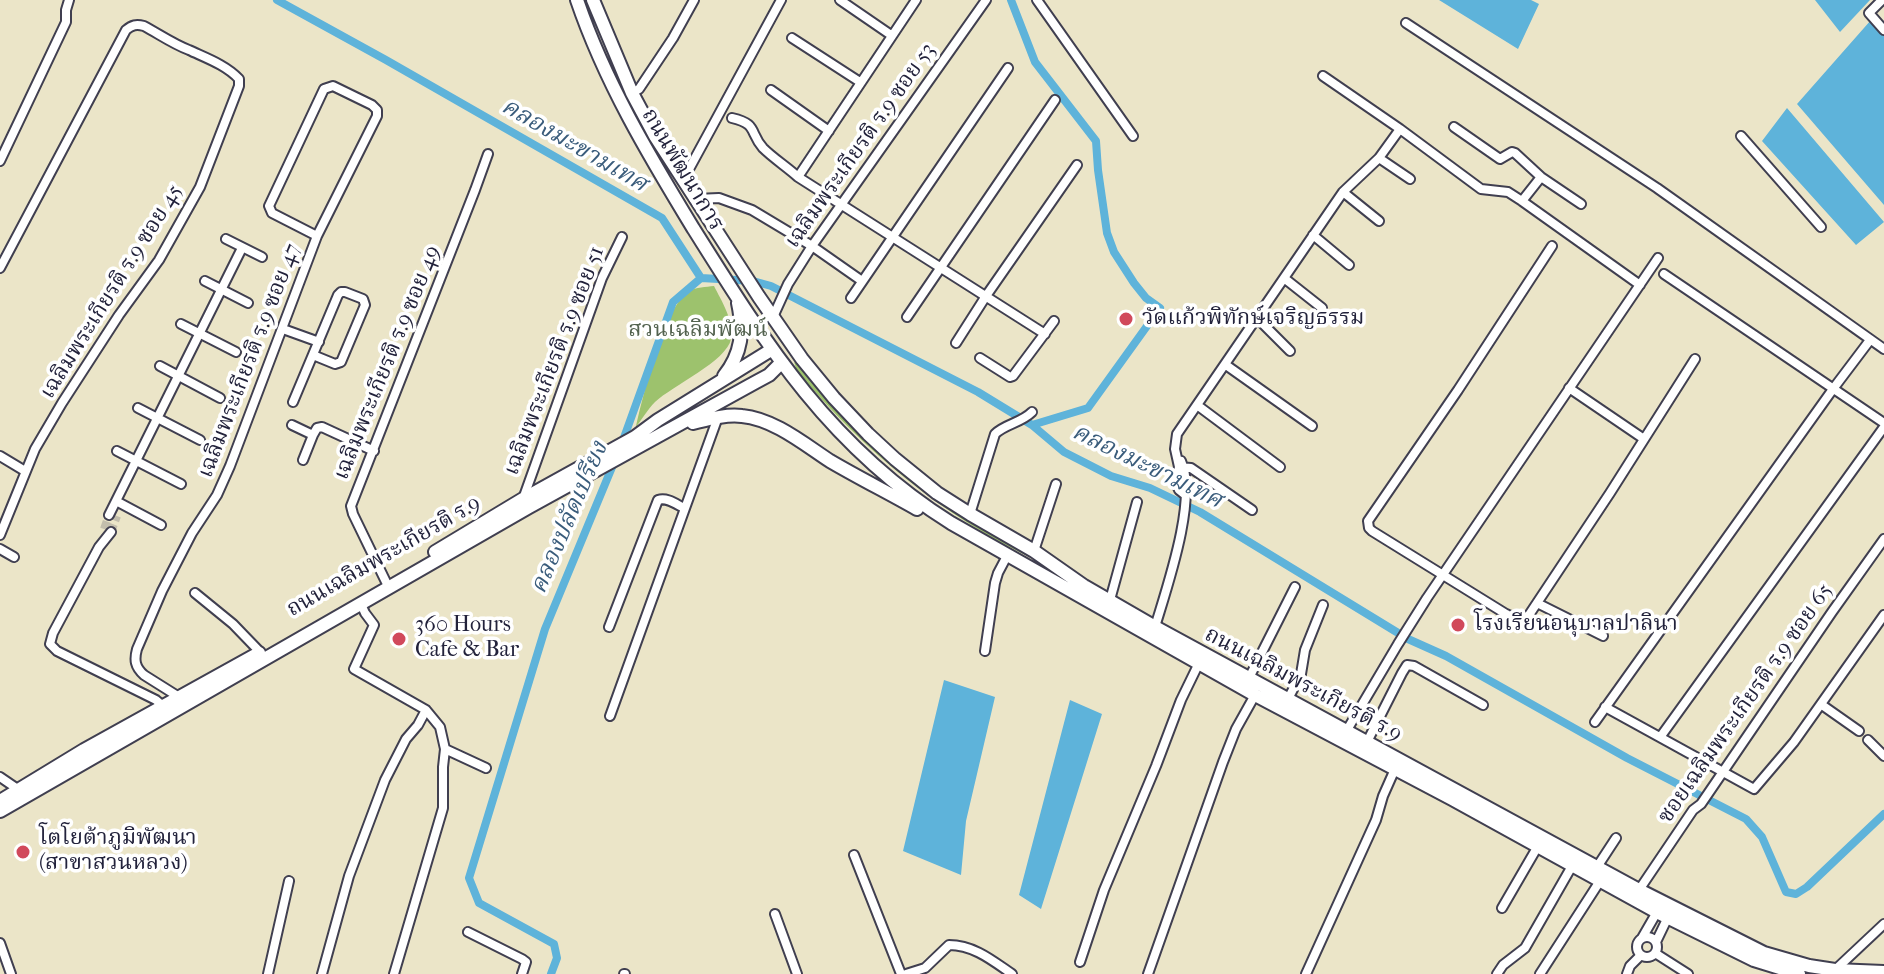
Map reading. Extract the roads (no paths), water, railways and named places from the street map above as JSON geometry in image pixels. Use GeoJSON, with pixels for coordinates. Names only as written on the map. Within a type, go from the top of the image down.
{"type":"FeatureCollection","features":[{"type":"Feature","properties":{"kind":"main road","name":"ถนนพัฒนาการ"},"geometry":{"type":"LineString","coordinates":[[577,0],[590,39],[621,106],[734,293],[777,355]]}},
{"type":"Feature","properties":{"kind":"main road","name":"ถนนพัฒนาการ"},"geometry":{"type":"LineString","coordinates":[[593,0],[632,93],[655,136],[773,317]]}},
{"type":"Feature","properties":{"kind":"main road"},"geometry":{"type":"LineString","coordinates":[[719,381],[733,363],[742,336],[734,293]]}},
{"type":"Feature","properties":{"kind":"main road","name":"ถนนเฉลิมพระเกียรติ ร.9"},"geometry":{"type":"LineString","coordinates":[[773,317],[834,398],[895,459],[937,493],[1034,551],[1084,586],[1395,769],[1600,881],[1780,959],[1835,970],[1884,972]]}},
{"type":"Feature","properties":{"kind":"main road"},"geometry":{"type":"LineString","coordinates":[[773,317],[777,355],[802,359]]}},
{"type":"Feature","properties":{"kind":"main road","name":"ถนนเฉลิมพระเกียรติ ร.9"},"geometry":{"type":"LineString","coordinates":[[0,811],[595,466],[719,381],[777,355]]}},
{"type":"Feature","properties":{"kind":"main road","name":"ถนนเฉลิมพระเกียรติ ร.9"},"geometry":{"type":"LineString","coordinates":[[0,801],[84,750],[386,582],[523,499],[631,451],[769,375],[777,355]]}},
{"type":"Feature","properties":{"kind":"main road","name":"ถนนเฉลิมพระเกียรติ ร.9"},"geometry":{"type":"LineString","coordinates":[[777,355],[825,417],[860,453],[923,506],[951,523],[1199,663],[1288,699],[1347,730],[1639,890],[1665,910],[1754,960],[1799,974]]}},
{"type":"Feature","properties":{"kind":"main road"},"geometry":{"type":"LineString","coordinates":[[675,428],[718,417],[744,416],[764,421],[923,513],[951,523]]}},
{"type":"Feature","properties":{"kind":"street"},"geometry":{"type":"LineString","coordinates":[[0,161],[66,22],[69,0]]}},
{"type":"Feature","properties":{"kind":"street"},"geometry":{"type":"LineString","coordinates":[[632,93],[639,89],[694,0]]}},
{"type":"Feature","properties":{"kind":"street"},"geometry":{"type":"LineString","coordinates":[[681,176],[688,171],[781,0]]}},
{"type":"Feature","properties":{"kind":"street"},"geometry":{"type":"LineString","coordinates":[[840,0],[891,35]]}},
{"type":"Feature","properties":{"kind":"street"},"geometry":{"type":"LineString","coordinates":[[798,177],[916,0]]}},
{"type":"Feature","properties":{"kind":"street","name":"เฉลิมพระเกียรติ ร.9 ซอย 53"},"geometry":{"type":"LineString","coordinates":[[773,317],[788,284],[840,204],[986,0]]}},
{"type":"Feature","properties":{"kind":"street"},"geometry":{"type":"LineString","coordinates":[[1037,0],[1133,136]]}},
{"type":"Feature","properties":{"kind":"street"},"geometry":{"type":"LineString","coordinates":[[1882,0],[1869,13],[1884,30]]}},
{"type":"Feature","properties":{"kind":"street"},"geometry":{"type":"LineString","coordinates":[[1406,23],[1657,188],[1884,349]]}},
{"type":"Feature","properties":{"kind":"street","name":"เฉลิมพระเกียรติ ร.9 ซอย 45"},"geometry":{"type":"LineString","coordinates":[[0,268],[130,26],[144,26],[216,63],[239,79],[200,187],[159,260],[119,315],[35,449],[0,535]]}},
{"type":"Feature","properties":{"kind":"street"},"geometry":{"type":"LineString","coordinates":[[792,38],[860,82]]}},
{"type":"Feature","properties":{"kind":"street"},"geometry":{"type":"LineString","coordinates":[[851,298],[1008,68]]}},
{"type":"Feature","properties":{"kind":"street"},"geometry":{"type":"LineString","coordinates":[[1323,76],[1481,189],[1508,192],[1640,285]]}},
{"type":"Feature","properties":{"kind":"street","name":"เฉลิมพระเกียรติ ร.9 ซอย 47"},"geometry":{"type":"LineString","coordinates":[[179,697],[139,671],[135,658],[137,649],[192,533],[217,495],[317,236],[377,116],[377,110],[372,105],[333,86],[324,89],[269,206],[272,213],[317,236]]}},
{"type":"Feature","properties":{"kind":"street"},"geometry":{"type":"LineString","coordinates":[[771,90],[829,131]]}},
{"type":"Feature","properties":{"kind":"street"},"geometry":{"type":"LineString","coordinates":[[907,317],[1055,100]]}},
{"type":"Feature","properties":{"kind":"street"},"geometry":{"type":"LineString","coordinates":[[732,118],[749,124],[765,150],[798,177],[1045,334]]}},
{"type":"Feature","properties":{"kind":"street"},"geometry":{"type":"LineString","coordinates":[[1454,127],[1500,159],[1515,153],[1541,177],[1581,204]]}},
{"type":"Feature","properties":{"kind":"street"},"geometry":{"type":"LineString","coordinates":[[1155,627],[1177,551],[1187,481],[1175,449],[1177,434],[1343,192],[1379,158],[1400,129]]}},
{"type":"Feature","properties":{"kind":"street"},"geometry":{"type":"LineString","coordinates":[[1741,136],[1821,227]]}},
{"type":"Feature","properties":{"kind":"street","name":"เฉลิมพระเกียรติ ร.9 ซอย 49"},"geometry":{"type":"LineString","coordinates":[[386,582],[351,506],[488,154]]}},
{"type":"Feature","properties":{"kind":"street"},"geometry":{"type":"LineString","coordinates":[[1379,158],[1410,179]]}},
{"type":"Feature","properties":{"kind":"street"},"geometry":{"type":"LineString","coordinates":[[956,343],[1077,165]]}},
{"type":"Feature","properties":{"kind":"street"},"geometry":{"type":"LineString","coordinates":[[1522,201],[1541,177]]}},
{"type":"Feature","properties":{"kind":"street"},"geometry":{"type":"LineString","coordinates":[[1343,192],[1379,221]]}},
{"type":"Feature","properties":{"kind":"street"},"geometry":{"type":"LineString","coordinates":[[696,199],[719,198],[752,210],[862,281]]}},
{"type":"Feature","properties":{"kind":"street"},"geometry":{"type":"LineString","coordinates":[[1313,235],[1349,265]]}},
{"type":"Feature","properties":{"kind":"street","name":"เฉลิมพระเกียรติ ร.9 ซอย 51"},"geometry":{"type":"LineString","coordinates":[[523,499],[602,278],[622,237]]}},
{"type":"Feature","properties":{"kind":"street"},"geometry":{"type":"LineString","coordinates":[[226,239],[262,257]]}},
{"type":"Feature","properties":{"kind":"street"},"geometry":{"type":"LineString","coordinates":[[1552,246],[1368,521],[1372,531],[1506,614],[1523,619],[1537,603],[1695,359]]}},
{"type":"Feature","properties":{"kind":"street"},"geometry":{"type":"LineString","coordinates":[[113,515],[116,502],[242,248]]}},
{"type":"Feature","properties":{"kind":"street"},"geometry":{"type":"LineString","coordinates":[[1347,730],[1443,574],[1658,258]]}},
{"type":"Feature","properties":{"kind":"street"},"geometry":{"type":"LineString","coordinates":[[1661,736],[1884,425],[1664,274]]}},
{"type":"Feature","properties":{"kind":"street"},"geometry":{"type":"LineString","coordinates":[[1284,278],[1322,308]]}},
{"type":"Feature","properties":{"kind":"street"},"geometry":{"type":"LineString","coordinates":[[205,281],[248,303]]}},
{"type":"Feature","properties":{"kind":"street"},"geometry":{"type":"LineString","coordinates":[[293,402],[313,355],[341,292],[363,299],[365,305],[341,362],[335,364],[313,355]]}},
{"type":"Feature","properties":{"kind":"street"},"geometry":{"type":"LineString","coordinates":[[1257,318],[1290,351]]}},
{"type":"Feature","properties":{"kind":"street"},"geometry":{"type":"LineString","coordinates":[[980,358],[1013,376],[1054,321]]}},
{"type":"Feature","properties":{"kind":"street"},"geometry":{"type":"LineString","coordinates":[[181,324],[236,352]]}},
{"type":"Feature","properties":{"kind":"street"},"geometry":{"type":"LineString","coordinates":[[283,329],[319,342]]}},
{"type":"Feature","properties":{"kind":"street"},"geometry":{"type":"LineString","coordinates":[[1595,722],[1870,340]]}},
{"type":"Feature","properties":{"kind":"street"},"geometry":{"type":"LineString","coordinates":[[1226,365],[1312,426]]}},
{"type":"Feature","properties":{"kind":"street"},"geometry":{"type":"LineString","coordinates":[[160,366],[220,398]]}},
{"type":"Feature","properties":{"kind":"street"},"geometry":{"type":"LineString","coordinates":[[1569,388],[1644,439]]}},
{"type":"Feature","properties":{"kind":"street"},"geometry":{"type":"LineString","coordinates":[[1197,405],[1280,467]]}},
{"type":"Feature","properties":{"kind":"street"},"geometry":{"type":"LineString","coordinates":[[138,408],[200,440]]}},
{"type":"Feature","properties":{"kind":"street"},"geometry":{"type":"LineString","coordinates":[[970,514],[995,434],[1025,420],[1032,412]]}},
{"type":"Feature","properties":{"kind":"street"},"geometry":{"type":"LineString","coordinates":[[610,716],[718,417]]}},
{"type":"Feature","properties":{"kind":"street"},"geometry":{"type":"LineString","coordinates":[[292,425],[313,435]]}},
{"type":"Feature","properties":{"kind":"street"},"geometry":{"type":"LineString","coordinates":[[303,460],[317,428],[322,427],[374,451]]}},
{"type":"Feature","properties":{"kind":"street"},"geometry":{"type":"LineString","coordinates":[[117,451],[181,484]]}},
{"type":"Feature","properties":{"kind":"street"},"geometry":{"type":"LineString","coordinates":[[0,456],[25,471]]}},
{"type":"Feature","properties":{"kind":"street"},"geometry":{"type":"LineString","coordinates":[[1181,466],[1191,468],[1252,510]]}},
{"type":"Feature","properties":{"kind":"street"},"geometry":{"type":"LineString","coordinates":[[1034,551],[1056,484]]}},
{"type":"Feature","properties":{"kind":"street"},"geometry":{"type":"LineString","coordinates":[[609,627],[658,500],[684,508]]}},
{"type":"Feature","properties":{"kind":"street"},"geometry":{"type":"LineString","coordinates":[[116,502],[161,525]]}},
{"type":"Feature","properties":{"kind":"street"},"geometry":{"type":"LineString","coordinates":[[1110,600],[1137,502]]}},
{"type":"Feature","properties":{"kind":"street"},"geometry":{"type":"LineString","coordinates":[[108,530],[50,644],[57,651],[163,706]]}},
{"type":"Feature","properties":{"kind":"street","name":"ซอยเฉลิมพระเกียรติ ร.9 ซอย 65"},"geometry":{"type":"LineString","coordinates":[[1639,890],[1884,539]]}},
{"type":"Feature","properties":{"kind":"street"},"geometry":{"type":"LineString","coordinates":[[0,549],[14,557]]}},
{"type":"Feature","properties":{"kind":"street"},"geometry":{"type":"LineString","coordinates":[[985,651],[995,583],[1007,556]]}},
{"type":"Feature","properties":{"kind":"street"},"geometry":{"type":"LineString","coordinates":[[1148,974],[1223,762],[1295,587]]}},
{"type":"Feature","properties":{"kind":"street"},"geometry":{"type":"LineString","coordinates":[[195,593],[233,624],[260,652]]}},
{"type":"Feature","properties":{"kind":"street"},"geometry":{"type":"LineString","coordinates":[[1537,603],[1603,636]]}},
{"type":"Feature","properties":{"kind":"street"},"geometry":{"type":"LineString","coordinates":[[361,604],[374,625],[354,669],[426,710],[440,727],[445,749],[443,808],[394,974]]}},
{"type":"Feature","properties":{"kind":"street"},"geometry":{"type":"LineString","coordinates":[[1288,699],[1301,674],[1305,650],[1323,605]]}},
{"type":"Feature","properties":{"kind":"street"},"geometry":{"type":"LineString","coordinates":[[1605,707],[1754,789],[1822,705],[1884,615]]}},
{"type":"Feature","properties":{"kind":"street"},"geometry":{"type":"LineString","coordinates":[[1080,962],[1104,890],[1199,663]]}},
{"type":"Feature","properties":{"kind":"street"},"geometry":{"type":"LineString","coordinates":[[1367,742],[1407,665],[1483,705]]}},
{"type":"Feature","properties":{"kind":"street"},"geometry":{"type":"LineString","coordinates":[[1822,705],[1859,731]]}},
{"type":"Feature","properties":{"kind":"street"},"geometry":{"type":"LineString","coordinates":[[322,974],[349,876],[385,780],[406,739],[426,710]]}},
{"type":"Feature","properties":{"kind":"street"},"geometry":{"type":"LineString","coordinates":[[1868,740],[1884,756]]}},
{"type":"Feature","properties":{"kind":"street"},"geometry":{"type":"LineString","coordinates":[[445,749],[486,768]]}},
{"type":"Feature","properties":{"kind":"street"},"geometry":{"type":"LineString","coordinates":[[1306,974],[1376,820],[1395,769]]}},
{"type":"Feature","properties":{"kind":"street"},"geometry":{"type":"LineString","coordinates":[[0,777],[19,790]]}},
{"type":"Feature","properties":{"kind":"street"},"geometry":{"type":"LineString","coordinates":[[1597,867],[1616,838]]}},
{"type":"Feature","properties":{"kind":"street"},"geometry":{"type":"LineString","coordinates":[[1502,908],[1538,846]]}},
{"type":"Feature","properties":{"kind":"street"},"geometry":{"type":"LineString","coordinates":[[854,855],[903,974],[925,968],[949,945],[958,945],[984,955],[1012,974]]}},
{"type":"Feature","properties":{"kind":"street"},"geometry":{"type":"LineString","coordinates":[[1497,974],[1503,965],[1525,948],[1572,866]]}},
{"type":"Feature","properties":{"kind":"street"},"geometry":{"type":"LineString","coordinates":[[268,974],[289,881]]}},
{"type":"Feature","properties":{"kind":"street"},"geometry":{"type":"LineString","coordinates":[[1540,974],[1600,881]]}},
{"type":"Feature","properties":{"kind":"street"},"geometry":{"type":"LineString","coordinates":[[1665,910],[1656,942],[1657,950],[1648,957],[1641,955],[1637,948],[1639,940],[1665,910]]}},
{"type":"Feature","properties":{"kind":"street"},"geometry":{"type":"LineString","coordinates":[[775,914],[797,974]]}},
{"type":"Feature","properties":{"kind":"street"},"geometry":{"type":"LineString","coordinates":[[1835,970],[1884,924]]}},
{"type":"Feature","properties":{"kind":"street"},"geometry":{"type":"LineString","coordinates":[[468,932],[526,962],[522,974]]}},
{"type":"Feature","properties":{"kind":"street"},"geometry":{"type":"LineString","coordinates":[[1642,938],[1650,937],[1656,942]]}},
{"type":"Feature","properties":{"kind":"street"},"geometry":{"type":"LineString","coordinates":[[0,943],[11,974]]}},
{"type":"Feature","properties":{"kind":"street"},"geometry":{"type":"LineString","coordinates":[[1655,953],[1688,974]]}},
{"type":"Feature","properties":{"kind":"street"},"geometry":{"type":"LineString","coordinates":[[1627,974],[1641,955]]}},
{"type":"Feature","properties":{"kind":"water"},"geometry":{"type":"Polygon","coordinates":[[[1439,0],[1531,0],[1539,4],[1518,49],[1439,0]]]}},
{"type":"Feature","properties":{"kind":"water"},"geometry":{"type":"Polygon","coordinates":[[[1815,0],[1870,0],[1840,32],[1815,0]]]}},
{"type":"Feature","properties":{"kind":"water"},"geometry":{"type":"Polygon","coordinates":[[[1871,20],[1884,35],[1884,205],[1797,104],[1871,20]]]}},
{"type":"Feature","properties":{"kind":"water"},"geometry":{"type":"Polygon","coordinates":[[[1787,108],[1884,222],[1856,245],[1762,141],[1787,108]]]}},
{"type":"Feature","properties":{"kind":"water"},"geometry":{"type":"Polygon","coordinates":[[[944,680],[995,697],[966,821],[961,875],[903,851],[944,680]]]}},
{"type":"Feature","properties":{"kind":"water"},"geometry":{"type":"Polygon","coordinates":[[[1070,700],[1102,714],[1041,909],[1019,895],[1070,700]]]}},
{"type":"Feature","properties":{"kind":"waterway","name":"คลองมะขามเทศ"},"geometry":{"type":"LineString","coordinates":[[277,0],[662,218],[701,278]]}},
{"type":"Feature","properties":{"kind":"waterway"},"geometry":{"type":"LineString","coordinates":[[1011,0],[1035,62],[1096,141],[1107,233],[1114,252],[1146,298],[1160,308],[1088,408],[1032,425]]}},
{"type":"Feature","properties":{"kind":"waterway","name":"คลองมะขามเทศ"},"geometry":{"type":"LineString","coordinates":[[701,278],[753,281],[771,286],[978,392],[1032,425],[1064,452],[1111,476],[1150,488],[1200,512],[1408,639],[1446,656],[1627,758],[1746,819],[1762,837],[1786,892],[1796,894],[1807,887],[1884,814]]}},
{"type":"Feature","properties":{"kind":"waterway","name":"คลองปลัดเปรียง"},"geometry":{"type":"LineString","coordinates":[[622,443],[673,302],[701,278]]}},
{"type":"Feature","properties":{"kind":"waterway","name":"คลองปลัดเปรียง"},"geometry":{"type":"LineString","coordinates":[[551,974],[557,958],[554,944],[479,903],[469,878],[545,629],[615,460]]}},
{"type":"Feature","properties":{"kind":"tunnel"},"geometry":{"type":"LineString","coordinates":[[104,529],[109,515]]}},
{"type":"Feature","properties":{"kind":"tunnel"},"geometry":{"type":"LineString","coordinates":[[111,532],[117,516]]}},
{"type":"Feature","properties":{"kind":"place","name":"วัดแก้วพิทักษ์เจริญธรรม"},"geometry":{"type":"Point","coordinates":[1126,319]}},
{"type":"Feature","properties":{"kind":"place","name":"โรงเรียนอนุบาลปาลินา"},"geometry":{"type":"Point","coordinates":[1458,625]}},
{"type":"Feature","properties":{"kind":"place","name":"360 Hours Cafe & Bar"},"geometry":{"type":"Point","coordinates":[399,639]}},
{"type":"Feature","properties":{"kind":"place","name":"โตโยต้าภูมิพัฒนา (สาขาสวนหลวง)"},"geometry":{"type":"Point","coordinates":[23,852]}},
{"type":"Feature","properties":{"kind":"park label","name":"สวนเฉลิมพัฒน์"},"geometry":{"type":"Point","coordinates":[698,331]}}]}
